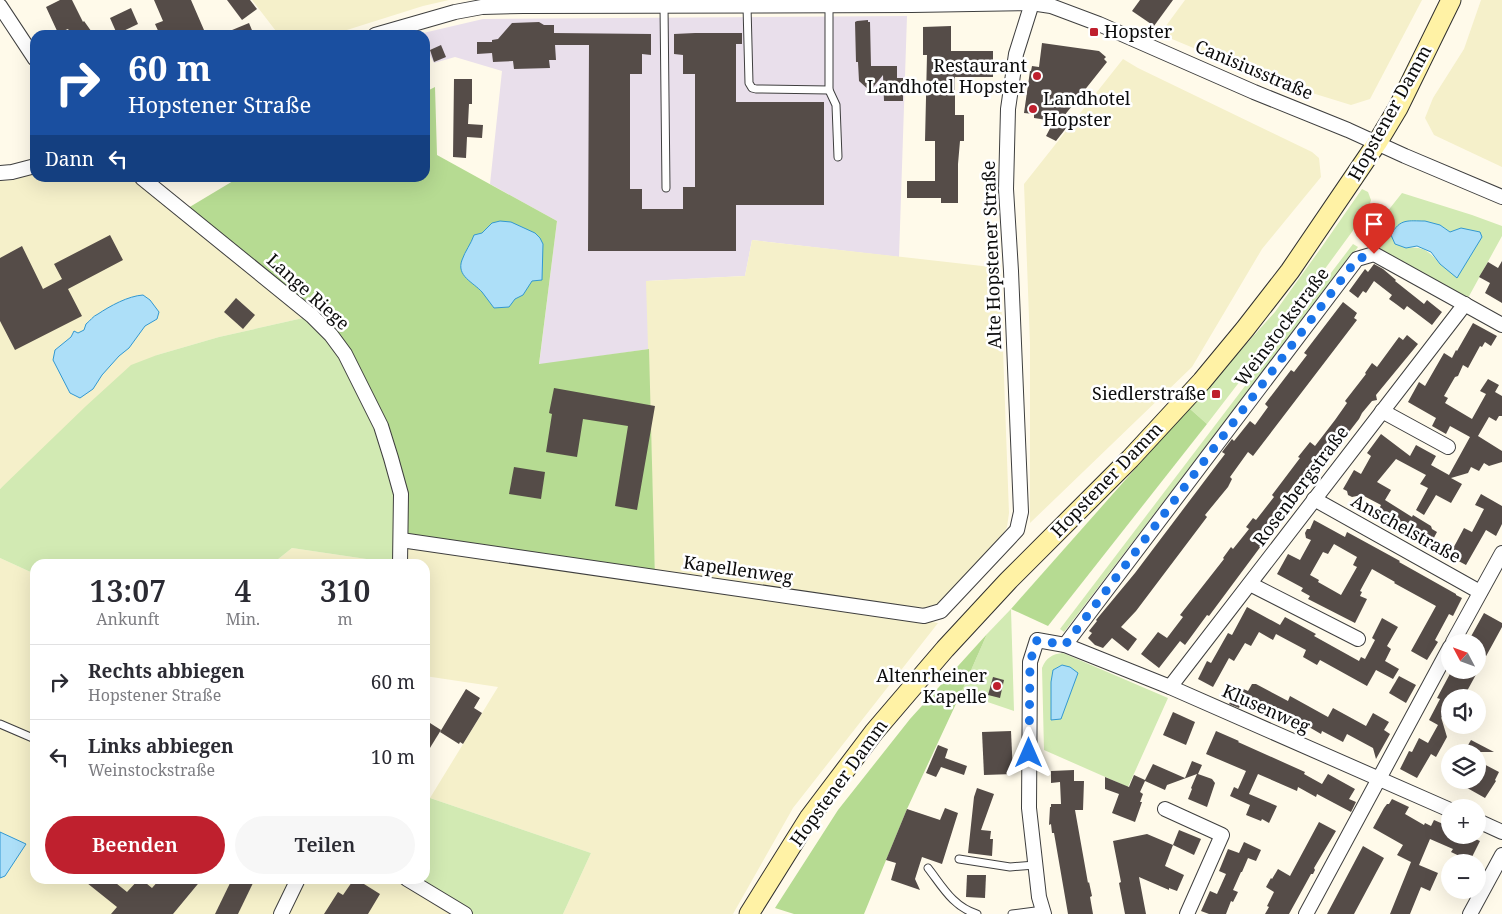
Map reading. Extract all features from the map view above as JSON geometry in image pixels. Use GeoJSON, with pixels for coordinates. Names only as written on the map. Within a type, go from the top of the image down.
{"type":"FeatureCollection","features":[{"type":"Feature","properties":{"kind":"main road","name":"Hopstener Damm"},"geometry":{"type":"LineString","coordinates":[[749,914],[809,818],[874,732],[945,649],[1008,581],[1130,459],[1202,381],[1290,271],[1377,143],[1398,108],[1451,0]]}},
{"type":"Feature","properties":{"kind":"street","name":"Canisiusstraße"},"geometry":{"type":"LineString","coordinates":[[392,30],[482,4],[523,6],[667,4],[748,6],[1032,1],[1061,8],[1377,143]]}},
{"type":"Feature","properties":{"kind":"street","name":"Alte Hopstener Straße"},"geometry":{"type":"LineString","coordinates":[[1021,512],[1006,189],[1008,109],[1016,54],[1032,1]]}},
{"type":"Feature","properties":{"kind":"street"},"geometry":{"type":"LineString","coordinates":[[0,6],[30,51]]}},
{"type":"Feature","properties":{"kind":"street"},"geometry":{"type":"LineString","coordinates":[[1377,143],[1502,197]]}},
{"type":"Feature","properties":{"kind":"street"},"geometry":{"type":"LineString","coordinates":[[0,173],[30,167]]}},
{"type":"Feature","properties":{"kind":"street","name":"Lange Riege"},"geometry":{"type":"LineString","coordinates":[[147,182],[312,316],[331,335],[345,354],[380,426],[401,494],[400,559]]}},
{"type":"Feature","properties":{"kind":"street","name":"Weinstockstraße"},"geometry":{"type":"LineString","coordinates":[[1065,645],[1357,259],[1374,254],[1502,324]]}},
{"type":"Feature","properties":{"kind":"street","name":"Rosenbergstraße"},"geometry":{"type":"LineString","coordinates":[[1170,687],[1464,304]]}},
{"type":"Feature","properties":{"kind":"street"},"geometry":{"type":"LineString","coordinates":[[1382,411],[1448,447]]}},
{"type":"Feature","properties":{"kind":"street","name":"Anschelstraße"},"geometry":{"type":"LineString","coordinates":[[1314,499],[1480,592]]}},
{"type":"Feature","properties":{"kind":"street","name":"Kapellenweg"},"geometry":{"type":"LineString","coordinates":[[401,540],[924,616],[941,611],[1005,544],[1017,530],[1021,512]]}},
{"type":"Feature","properties":{"kind":"street"},"geometry":{"type":"LineString","coordinates":[[1457,634],[1502,552]]}},
{"type":"Feature","properties":{"kind":"street"},"geometry":{"type":"LineString","coordinates":[[1250,584],[1358,639]]}},
{"type":"Feature","properties":{"kind":"street","name":"Klusenweg"},"geometry":{"type":"LineString","coordinates":[[1035,865],[1029,808],[1030,662],[1037,640],[1065,645],[1170,687],[1441,806]]}},
{"type":"Feature","properties":{"kind":"street"},"geometry":{"type":"LineString","coordinates":[[1306,914],[1441,664]]}},
{"type":"Feature","properties":{"kind":"street"},"geometry":{"type":"LineString","coordinates":[[1165,809],[1222,835],[1187,914]]}},
{"type":"Feature","properties":{"kind":"street"},"geometry":{"type":"LineString","coordinates":[[1486,825],[1502,832]]}},
{"type":"Feature","properties":{"kind":"street"},"geometry":{"type":"LineString","coordinates":[[1470,914],[1502,855]]}},
{"type":"Feature","properties":{"kind":"street"},"geometry":{"type":"LineString","coordinates":[[1035,865],[1043,912]]}},
{"type":"Feature","properties":{"kind":"street"},"geometry":{"type":"LineString","coordinates":[[281,914],[296,884]]}},
{"type":"Feature","properties":{"kind":"street"},"geometry":{"type":"LineString","coordinates":[[415,884],[465,914]]}},
{"type":"Feature","properties":{"kind":"lane"},"geometry":{"type":"LineString","coordinates":[[666,188],[667,4]]}},
{"type":"Feature","properties":{"kind":"lane"},"geometry":{"type":"LineString","coordinates":[[826,4],[829,90],[836,105],[838,157]]}},
{"type":"Feature","properties":{"kind":"lane"},"geometry":{"type":"LineString","coordinates":[[748,6],[750,83],[752,88],[829,90]]}},
{"type":"Feature","properties":{"kind":"lane"},"geometry":{"type":"LineString","coordinates":[[0,724],[30,737]]}},
{"type":"Feature","properties":{"kind":"lane"},"geometry":{"type":"LineString","coordinates":[[959,859],[1010,867],[1035,865]]}},
{"type":"Feature","properties":{"kind":"lane"},"geometry":{"type":"LineString","coordinates":[[928,868],[954,902],[977,914]]}},
{"type":"Feature","properties":{"kind":"lane"},"geometry":{"type":"LineString","coordinates":[[1012,914],[1043,912]]}},
{"type":"Feature","properties":{"kind":"shaded area"},"geometry":{"type":"Polygon","coordinates":[[[252,0],[449,0],[423,6],[347,30],[275,30],[252,0]]]}},
{"type":"Feature","properties":{"kind":"shaded area"},"geometry":{"type":"Polygon","coordinates":[[[1185,0],[1422,0],[1370,99],[1351,105],[1270,80],[1160,34],[1185,0]]]}},
{"type":"Feature","properties":{"kind":"shaded area"},"geometry":{"type":"Polygon","coordinates":[[[1481,0],[1502,0],[1502,167],[1434,135],[1425,118],[1433,98],[1464,49],[1481,0]]]}},
{"type":"Feature","properties":{"kind":"shaded area"},"geometry":{"type":"Polygon","coordinates":[[[907,16],[899,257],[752,240],[745,276],[647,281],[649,349],[539,365],[557,221],[490,184],[502,71],[455,57],[434,63],[430,55],[430,31],[483,19],[907,16]]]}},
{"type":"Feature","properties":{"kind":"shaded area"},"geometry":{"type":"Polygon","coordinates":[[[1123,59],[1312,152],[1319,158],[1321,177],[1262,249],[1192,367],[1030,523],[1030,344],[1024,184],[1123,59]]]}},
{"type":"Feature","properties":{"kind":"shaded area"},"geometry":{"type":"Polygon","coordinates":[[[30,175],[30,182],[139,182],[183,211],[312,316],[219,337],[157,355],[0,489],[0,181],[14,180],[30,175]]]}},
{"type":"Feature","properties":{"kind":"shaded area"},"geometry":{"type":"Polygon","coordinates":[[[752,240],[1000,268],[1009,513],[1007,527],[997,545],[945,599],[933,607],[917,608],[672,580],[938,623],[793,808],[733,914],[563,914],[591,853],[430,798],[498,687],[430,677],[430,559],[400,559],[401,540],[655,577],[646,281],[745,276],[752,240]]]}},
{"type":"Feature","properties":{"kind":"shaded area"},"geometry":{"type":"Polygon","coordinates":[[[292,548],[366,559],[278,559],[292,548]]]}},
{"type":"Feature","properties":{"kind":"shaded area"},"geometry":{"type":"Polygon","coordinates":[[[0,558],[30,572],[30,884],[415,884],[465,914],[0,914],[0,558]]]}},
{"type":"Feature","properties":{"kind":"green space"},"geometry":{"type":"Polygon","coordinates":[[[435,87],[437,155],[557,221],[539,364],[649,349],[655,577],[401,540],[401,494],[345,354],[183,211],[231,182],[430,182],[430,90],[435,87]]]}},
{"type":"Feature","properties":{"kind":"green space"},"geometry":{"type":"Polygon","coordinates":[[[1362,189],[1368,192],[1371,200],[1368,210],[1297,307],[1207,424],[1189,408],[1275,312],[1362,189]]]}},
{"type":"Feature","properties":{"kind":"green space"},"geometry":{"type":"Polygon","coordinates":[[[1402,193],[1502,226],[1502,236],[1468,298],[1364,241],[1402,193]],[[1440,225],[1406,248],[1425,250],[1440,264],[1450,232],[1440,225]]]}},
{"type":"Feature","properties":{"kind":"green space"},"geometry":{"type":"Polygon","coordinates":[[[1353,244],[1358,247],[1064,632],[1060,629],[1353,244]]]}},
{"type":"Feature","properties":{"kind":"green space"},"geometry":{"type":"Polygon","coordinates":[[[312,316],[331,335],[391,458],[400,559],[366,559],[292,548],[278,559],[30,559],[30,572],[0,558],[0,489],[131,365],[157,355],[219,337],[312,316]]]}},
{"type":"Feature","properties":{"kind":"green space"},"geometry":{"type":"Polygon","coordinates":[[[1189,408],[1207,424],[1048,626],[1011,609],[1189,408]]]}},
{"type":"Feature","properties":{"kind":"green space"},"geometry":{"type":"Polygon","coordinates":[[[1011,609],[1014,711],[961,693],[987,634],[1011,609]]]}},
{"type":"Feature","properties":{"kind":"green space"},"geometry":{"type":"Polygon","coordinates":[[[987,634],[907,809],[864,914],[794,914],[775,908],[838,810],[910,719],[987,634]]]}},
{"type":"Feature","properties":{"kind":"green space"},"geometry":{"type":"Polygon","coordinates":[[[1063,653],[1168,698],[1128,787],[1044,750],[1042,668],[1048,659],[1063,653]],[[1062,665],[1053,670],[1051,682],[1051,720],[1062,665]]]}},
{"type":"Feature","properties":{"kind":"green space"},"geometry":{"type":"Polygon","coordinates":[[[430,798],[591,853],[563,914],[465,914],[415,884],[430,884],[430,798]]]}},
{"type":"Feature","properties":{"kind":"water"},"geometry":{"type":"Polygon","coordinates":[[[500,221],[511,222],[535,233],[540,238],[543,244],[542,280],[532,281],[523,295],[515,299],[509,307],[494,308],[482,292],[463,275],[461,266],[463,257],[474,235],[482,233],[492,223],[500,221]]]}},
{"type":"Feature","properties":{"kind":"water"},"geometry":{"type":"Polygon","coordinates":[[[1425,221],[1440,225],[1450,232],[1461,228],[1480,232],[1482,237],[1457,278],[1440,264],[1431,252],[1417,246],[1406,248],[1395,244],[1391,235],[1401,223],[1425,221]]]}},
{"type":"Feature","properties":{"kind":"water"},"geometry":{"type":"Polygon","coordinates":[[[143,295],[150,300],[159,312],[157,319],[145,326],[129,348],[102,375],[93,389],[80,398],[70,393],[53,360],[55,350],[71,337],[74,331],[78,333],[84,330],[86,324],[96,315],[125,299],[143,295]]]}},
{"type":"Feature","properties":{"kind":"water"},"geometry":{"type":"Polygon","coordinates":[[[1062,665],[1070,667],[1078,673],[1061,719],[1051,720],[1051,682],[1053,670],[1062,665]]]}},
{"type":"Feature","properties":{"kind":"water"},"geometry":{"type":"Polygon","coordinates":[[[0,832],[26,844],[5,876],[0,878],[0,832]]]}},
{"type":"Feature","properties":{"kind":"building"},"geometry":{"type":"Polygon","coordinates":[[[60,0],[72,0],[83,22],[90,30],[57,30],[46,7],[60,0]]]}},
{"type":"Feature","properties":{"kind":"building"},"geometry":{"type":"Polygon","coordinates":[[[154,0],[191,0],[204,30],[158,30],[155,24],[163,21],[154,0]]]}},
{"type":"Feature","properties":{"kind":"building"},"geometry":{"type":"Polygon","coordinates":[[[227,0],[250,0],[257,9],[242,20],[227,0]]]}},
{"type":"Feature","properties":{"kind":"building"},"geometry":{"type":"Polygon","coordinates":[[[1140,0],[1173,0],[1154,26],[1132,11],[1140,0]]]}},
{"type":"Feature","properties":{"kind":"building"},"geometry":{"type":"Polygon","coordinates":[[[131,8],[138,24],[125,30],[115,30],[110,18],[131,8]]]}},
{"type":"Feature","properties":{"kind":"building"},"geometry":{"type":"Polygon","coordinates":[[[868,20],[870,22],[871,66],[897,66],[897,78],[903,78],[903,101],[884,101],[883,75],[870,91],[859,81],[858,62],[856,62],[855,22],[868,20]]]}},
{"type":"Feature","properties":{"kind":"building"},"geometry":{"type":"Polygon","coordinates":[[[539,22],[544,25],[554,25],[554,33],[651,34],[651,55],[642,54],[642,74],[630,74],[630,189],[642,189],[642,209],[683,209],[683,187],[695,187],[695,74],[683,74],[683,55],[674,54],[674,34],[695,33],[742,33],[742,44],[736,44],[736,102],[824,102],[824,205],[736,205],[736,251],[588,251],[589,45],[555,45],[556,60],[549,60],[550,68],[514,69],[513,61],[493,62],[492,53],[477,54],[477,42],[492,42],[492,40],[498,39],[512,23],[539,22]]]}},
{"type":"Feature","properties":{"kind":"building"},"geometry":{"type":"Polygon","coordinates":[[[249,23],[252,30],[232,30],[249,23]]]}},
{"type":"Feature","properties":{"kind":"building"},"geometry":{"type":"Polygon","coordinates":[[[951,26],[951,51],[993,51],[993,77],[955,77],[955,115],[964,115],[964,141],[960,141],[958,164],[958,203],[941,203],[941,198],[907,198],[907,181],[935,181],[935,141],[925,141],[927,55],[923,55],[923,27],[951,26]]]}},
{"type":"Feature","properties":{"kind":"building"},"geometry":{"type":"Polygon","coordinates":[[[1042,43],[1099,51],[1106,57],[1104,59],[1107,62],[1060,121],[1067,127],[1056,141],[1046,136],[1054,121],[1034,118],[1034,114],[1024,113],[1030,71],[1032,66],[1039,67],[1042,43]]]}},
{"type":"Feature","properties":{"kind":"building"},"geometry":{"type":"Polygon","coordinates":[[[441,45],[446,57],[434,62],[430,50],[441,45]]]}},
{"type":"Feature","properties":{"kind":"building"},"geometry":{"type":"Polygon","coordinates":[[[454,79],[472,79],[472,104],[469,104],[468,124],[483,125],[482,138],[467,137],[466,158],[453,157],[454,79]]]}},
{"type":"Feature","properties":{"kind":"building"},"geometry":{"type":"Polygon","coordinates":[[[110,235],[123,260],[68,289],[82,316],[15,350],[0,321],[0,258],[22,246],[43,289],[62,279],[54,264],[110,235]]]}},
{"type":"Feature","properties":{"kind":"building"},"geometry":{"type":"Polygon","coordinates":[[[1502,261],[1502,303],[1485,293],[1490,283],[1479,277],[1488,262],[1498,268],[1502,261]]]}},
{"type":"Feature","properties":{"kind":"building"},"geometry":{"type":"Polygon","coordinates":[[[1374,264],[1383,269],[1424,304],[1427,300],[1442,312],[1432,325],[1407,306],[1404,310],[1389,299],[1392,295],[1374,281],[1366,293],[1363,291],[1358,298],[1349,291],[1365,269],[1368,272],[1374,264]]]}},
{"type":"Feature","properties":{"kind":"building"},"geometry":{"type":"Polygon","coordinates":[[[236,298],[255,315],[243,329],[224,312],[236,298]]]}},
{"type":"Feature","properties":{"kind":"building"},"geometry":{"type":"Polygon","coordinates":[[[1343,302],[1357,313],[1354,318],[1357,320],[1253,456],[1248,452],[1230,477],[1232,479],[1228,487],[1205,515],[1207,517],[1136,611],[1121,627],[1137,639],[1128,651],[1112,638],[1103,648],[1095,645],[1088,638],[1092,633],[1089,631],[1096,620],[1135,573],[1225,454],[1222,452],[1232,439],[1234,441],[1250,421],[1255,425],[1268,407],[1265,404],[1291,370],[1294,372],[1307,355],[1304,353],[1343,302]]]}},
{"type":"Feature","properties":{"kind":"building"},"geometry":{"type":"Polygon","coordinates":[[[1473,323],[1497,336],[1491,346],[1485,342],[1482,347],[1480,346],[1468,368],[1463,365],[1444,396],[1448,398],[1445,403],[1472,419],[1486,394],[1480,391],[1488,379],[1499,385],[1495,392],[1502,396],[1502,416],[1499,416],[1496,421],[1489,417],[1478,436],[1502,451],[1502,462],[1489,466],[1484,463],[1479,471],[1471,467],[1468,473],[1451,478],[1462,484],[1451,503],[1436,495],[1424,515],[1416,510],[1428,488],[1420,484],[1426,475],[1396,459],[1377,482],[1391,490],[1385,500],[1412,517],[1413,515],[1431,526],[1437,532],[1429,547],[1375,517],[1381,505],[1362,495],[1360,498],[1357,496],[1352,497],[1343,489],[1354,470],[1361,474],[1371,456],[1367,453],[1381,434],[1410,456],[1416,445],[1436,456],[1431,465],[1449,475],[1470,437],[1450,426],[1446,434],[1432,426],[1436,418],[1408,402],[1419,382],[1425,386],[1444,353],[1452,358],[1473,323]]]}},
{"type":"Feature","properties":{"kind":"building"},"geometry":{"type":"Polygon","coordinates":[[[1407,335],[1418,344],[1376,395],[1377,400],[1372,401],[1362,413],[1328,459],[1325,457],[1302,486],[1296,482],[1281,502],[1291,509],[1185,645],[1180,641],[1159,668],[1141,654],[1158,632],[1167,638],[1183,617],[1180,615],[1224,559],[1231,547],[1233,549],[1249,529],[1246,527],[1253,518],[1256,520],[1274,497],[1272,495],[1300,458],[1298,457],[1310,442],[1315,446],[1335,420],[1347,403],[1345,401],[1372,363],[1377,367],[1399,337],[1403,340],[1407,335]]]}},
{"type":"Feature","properties":{"kind":"building"},"geometry":{"type":"Polygon","coordinates":[[[554,388],[655,406],[637,510],[615,506],[628,426],[583,419],[577,457],[546,452],[552,414],[549,413],[554,388]]]}},
{"type":"Feature","properties":{"kind":"building"},"geometry":{"type":"Polygon","coordinates":[[[514,467],[545,472],[541,499],[509,494],[514,467]]]}},
{"type":"Feature","properties":{"kind":"building"},"geometry":{"type":"Polygon","coordinates":[[[1481,494],[1502,506],[1502,524],[1496,536],[1486,530],[1466,565],[1449,556],[1464,528],[1472,532],[1484,509],[1475,505],[1481,494]]]}},
{"type":"Feature","properties":{"kind":"building"},"geometry":{"type":"Polygon","coordinates":[[[1314,520],[1345,537],[1347,532],[1462,598],[1453,616],[1449,614],[1435,640],[1438,642],[1427,660],[1411,651],[1436,606],[1395,582],[1372,569],[1360,591],[1362,592],[1360,596],[1367,599],[1355,623],[1308,599],[1310,596],[1301,591],[1303,588],[1277,574],[1288,554],[1300,560],[1311,540],[1306,538],[1305,533],[1307,529],[1310,529],[1314,520]],[[1334,544],[1328,554],[1323,552],[1310,575],[1319,580],[1318,582],[1341,595],[1357,567],[1353,565],[1357,557],[1334,544]]]}},
{"type":"Feature","properties":{"kind":"building"},"geometry":{"type":"Polygon","coordinates":[[[1247,607],[1280,625],[1285,617],[1316,634],[1314,636],[1359,661],[1361,657],[1365,659],[1375,640],[1372,638],[1382,618],[1398,627],[1387,646],[1391,649],[1385,661],[1399,669],[1393,679],[1376,670],[1367,686],[1320,660],[1317,665],[1303,657],[1306,650],[1276,634],[1273,640],[1259,632],[1251,646],[1245,643],[1234,661],[1229,658],[1213,687],[1198,679],[1207,661],[1211,663],[1228,633],[1232,635],[1247,607]]]}},
{"type":"Feature","properties":{"kind":"building"},"geometry":{"type":"Polygon","coordinates":[[[1484,613],[1502,623],[1502,627],[1486,656],[1486,634],[1472,634],[1484,613]]]}},
{"type":"Feature","properties":{"kind":"building"},"geometry":{"type":"Polygon","coordinates":[[[1399,676],[1416,685],[1406,703],[1389,693],[1399,676]]]}},
{"type":"Feature","properties":{"kind":"building","name":"Altenrheiner Kapelle"},"geometry":{"type":"Polygon","coordinates":[[[993,677],[1004,680],[1000,698],[988,695],[993,677]]]}},
{"type":"Feature","properties":{"kind":"building"},"geometry":{"type":"Polygon","coordinates":[[[1447,679],[1474,679],[1468,689],[1442,689],[1447,679]]]}},
{"type":"Feature","properties":{"kind":"building"},"geometry":{"type":"Polygon","coordinates":[[[1252,684],[1256,684],[1288,701],[1290,696],[1328,717],[1333,708],[1366,726],[1373,713],[1389,722],[1384,730],[1390,734],[1376,759],[1373,748],[1347,734],[1343,742],[1322,731],[1321,734],[1309,727],[1306,732],[1277,716],[1275,720],[1242,702],[1239,708],[1229,704],[1239,687],[1248,691],[1252,684]]]}},
{"type":"Feature","properties":{"kind":"building"},"geometry":{"type":"Polygon","coordinates":[[[466,689],[480,698],[474,708],[482,713],[463,744],[460,742],[459,744],[440,732],[466,689]]]}},
{"type":"Feature","properties":{"kind":"building"},"geometry":{"type":"Polygon","coordinates":[[[1441,691],[1441,734],[1446,734],[1447,737],[1443,744],[1441,744],[1436,757],[1431,754],[1417,778],[1400,769],[1409,751],[1412,752],[1419,738],[1428,743],[1438,725],[1429,720],[1440,699],[1437,698],[1441,691]]]}},
{"type":"Feature","properties":{"kind":"building"},"geometry":{"type":"Polygon","coordinates":[[[1173,712],[1195,722],[1186,745],[1163,735],[1173,712]]]}},
{"type":"Feature","properties":{"kind":"building"},"geometry":{"type":"Polygon","coordinates":[[[430,723],[441,730],[430,748],[430,723]]]}},
{"type":"Feature","properties":{"kind":"building"},"geometry":{"type":"Polygon","coordinates":[[[1011,731],[1013,774],[984,775],[982,732],[1011,731]]]}},
{"type":"Feature","properties":{"kind":"building"},"geometry":{"type":"Polygon","coordinates":[[[1216,731],[1305,772],[1304,774],[1322,784],[1328,774],[1355,789],[1349,799],[1356,802],[1351,812],[1317,794],[1316,797],[1298,787],[1297,791],[1258,774],[1249,794],[1277,806],[1269,823],[1246,815],[1250,805],[1230,796],[1234,787],[1238,789],[1246,771],[1206,754],[1216,731]]]}},
{"type":"Feature","properties":{"kind":"building"},"geometry":{"type":"Polygon","coordinates":[[[1471,740],[1479,744],[1469,744],[1471,740]]]}},
{"type":"Feature","properties":{"kind":"building"},"geometry":{"type":"Polygon","coordinates":[[[938,745],[948,749],[945,758],[967,766],[964,775],[941,767],[936,777],[926,773],[938,745]]]}},
{"type":"Feature","properties":{"kind":"building"},"geometry":{"type":"Polygon","coordinates":[[[1486,748],[1494,752],[1486,752],[1486,748]]]}},
{"type":"Feature","properties":{"kind":"building"},"geometry":{"type":"Polygon","coordinates":[[[1192,761],[1202,765],[1198,774],[1212,779],[1215,783],[1207,807],[1188,799],[1197,774],[1167,785],[1165,790],[1145,781],[1140,792],[1143,794],[1140,802],[1142,802],[1135,822],[1112,813],[1119,794],[1105,789],[1105,777],[1129,787],[1134,775],[1145,780],[1153,764],[1185,778],[1192,761]]]}},
{"type":"Feature","properties":{"kind":"building"},"geometry":{"type":"Polygon","coordinates":[[[1486,765],[1499,772],[1496,781],[1485,798],[1469,789],[1486,789],[1486,765]]]}},
{"type":"Feature","properties":{"kind":"building"},"geometry":{"type":"Polygon","coordinates":[[[1074,770],[1074,781],[1084,781],[1083,810],[1075,810],[1092,896],[1090,897],[1093,914],[1068,914],[1054,833],[1052,833],[1051,824],[1049,825],[1051,804],[1061,804],[1060,782],[1051,783],[1051,771],[1074,770]]]}},
{"type":"Feature","properties":{"kind":"building"},"geometry":{"type":"Polygon","coordinates":[[[977,788],[994,794],[981,830],[991,831],[990,839],[993,839],[992,856],[968,853],[974,797],[977,788]]]}},
{"type":"Feature","properties":{"kind":"building"},"geometry":{"type":"Polygon","coordinates":[[[1392,799],[1409,807],[1405,814],[1424,825],[1425,823],[1431,826],[1434,820],[1441,823],[1441,844],[1430,839],[1419,865],[1438,873],[1430,891],[1421,887],[1410,914],[1390,914],[1411,862],[1397,855],[1403,845],[1373,828],[1384,808],[1392,799]]]}},
{"type":"Feature","properties":{"kind":"building"},"geometry":{"type":"Polygon","coordinates":[[[945,808],[958,813],[942,864],[922,857],[915,879],[920,890],[891,880],[896,863],[886,860],[907,809],[940,820],[945,808]]]}},
{"type":"Feature","properties":{"kind":"building"},"geometry":{"type":"Polygon","coordinates":[[[1319,822],[1336,831],[1314,868],[1313,874],[1311,874],[1289,914],[1265,914],[1274,892],[1266,887],[1271,878],[1278,869],[1290,876],[1319,822]]]}},
{"type":"Feature","properties":{"kind":"building"},"geometry":{"type":"Polygon","coordinates":[[[1179,830],[1201,839],[1194,855],[1173,845],[1179,830]]]}},
{"type":"Feature","properties":{"kind":"building"},"geometry":{"type":"Polygon","coordinates":[[[1147,834],[1173,845],[1165,866],[1184,875],[1177,891],[1169,888],[1169,890],[1139,877],[1146,914],[1125,914],[1113,841],[1147,834]]]}},
{"type":"Feature","properties":{"kind":"building"},"geometry":{"type":"Polygon","coordinates":[[[1244,842],[1261,850],[1256,861],[1248,858],[1233,890],[1238,892],[1233,902],[1231,901],[1226,914],[1209,914],[1201,911],[1210,891],[1217,894],[1226,874],[1219,871],[1228,849],[1239,853],[1244,842]]]}},
{"type":"Feature","properties":{"kind":"building"},"geometry":{"type":"Polygon","coordinates":[[[1442,844],[1478,844],[1474,854],[1455,854],[1451,852],[1453,849],[1442,844]]]}},
{"type":"Feature","properties":{"kind":"building"},"geometry":{"type":"Polygon","coordinates":[[[1363,846],[1384,858],[1354,914],[1327,914],[1363,846]]]}},
{"type":"Feature","properties":{"kind":"building"},"geometry":{"type":"Polygon","coordinates":[[[967,875],[986,875],[985,898],[966,897],[967,875]]]}},
{"type":"Feature","properties":{"kind":"building"},"geometry":{"type":"Polygon","coordinates":[[[88,884],[117,884],[127,892],[134,884],[147,884],[152,888],[156,884],[198,884],[173,914],[111,914],[117,907],[88,884]]]}},
{"type":"Feature","properties":{"kind":"building"},"geometry":{"type":"Polygon","coordinates":[[[230,884],[253,884],[238,914],[215,914],[230,884]]]}},
{"type":"Feature","properties":{"kind":"building"},"geometry":{"type":"Polygon","coordinates":[[[351,884],[364,884],[380,894],[368,914],[324,914],[338,892],[343,895],[351,884]]]}},
{"type":"Feature","properties":{"kind":"place","name":"Hopster"},"geometry":{"type":"Point","coordinates":[1094,32]}},
{"type":"Feature","properties":{"kind":"place","name":"Restaurant Landhotel Hopster"},"geometry":{"type":"Point","coordinates":[1037,76]}},
{"type":"Feature","properties":{"kind":"place","name":"Landhotel Hopster"},"geometry":{"type":"Point","coordinates":[1033,109]}},
{"type":"Feature","properties":{"kind":"place","name":"Siedlerstraße"},"geometry":{"type":"Point","coordinates":[1216,394]}},
{"type":"Feature","properties":{"kind":"place","name":"Altenrheiner Kapelle"},"geometry":{"type":"Point","coordinates":[997,686]}},
{"type":"Feature","properties":{"kind":"route"},"geometry":{"type":"LineString","coordinates":[[1029,753],[1030,662],[1037,640],[1065,645],[1357,259],[1374,254]]}}]}
